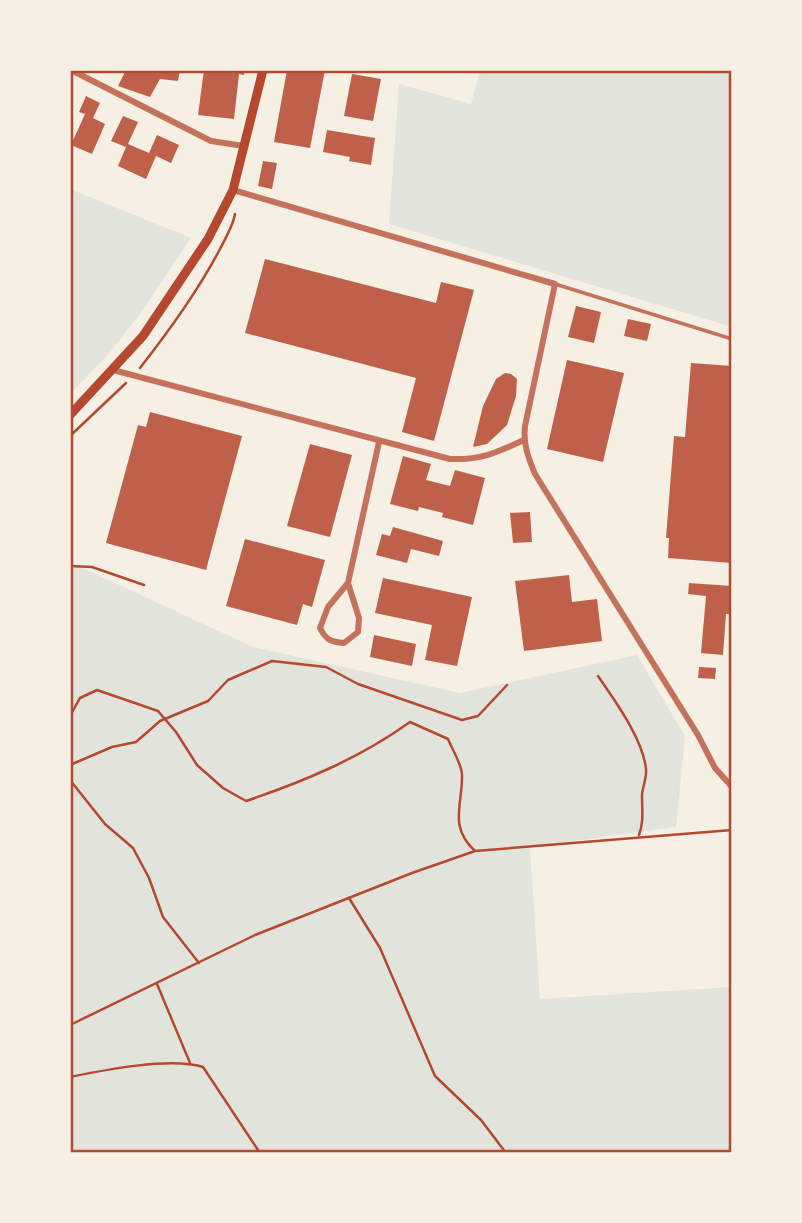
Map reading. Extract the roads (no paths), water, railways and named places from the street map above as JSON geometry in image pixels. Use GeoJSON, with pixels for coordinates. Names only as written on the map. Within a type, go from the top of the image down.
{"type":"FeatureCollection","features":[{"type":"Feature","properties":{"kind":"main road"},"geometry":{"type":"LineString","coordinates":[[70,415],[143,335],[208,239],[233,190],[263,70]]}},
{"type":"Feature","properties":{"kind":"street"},"geometry":{"type":"LineString","coordinates":[[71,70],[211,141],[244,146]]}},
{"type":"Feature","properties":{"kind":"street"},"geometry":{"type":"LineString","coordinates":[[233,190],[555,284],[525,426],[524,440],[535,474],[698,735],[715,768],[732,787]]}},
{"type":"Feature","properties":{"kind":"street"},"geometry":{"type":"LineString","coordinates":[[113,370],[450,459],[473,460],[524,440]]}},
{"type":"Feature","properties":{"kind":"street"},"geometry":{"type":"LineString","coordinates":[[348,583],[359,618],[358,632],[344,643],[331,642],[320,628],[328,607],[348,583],[379,442]]}},
{"type":"Feature","properties":{"kind":"lane"},"geometry":{"type":"LineString","coordinates":[[555,284],[732,339]]}}]}
